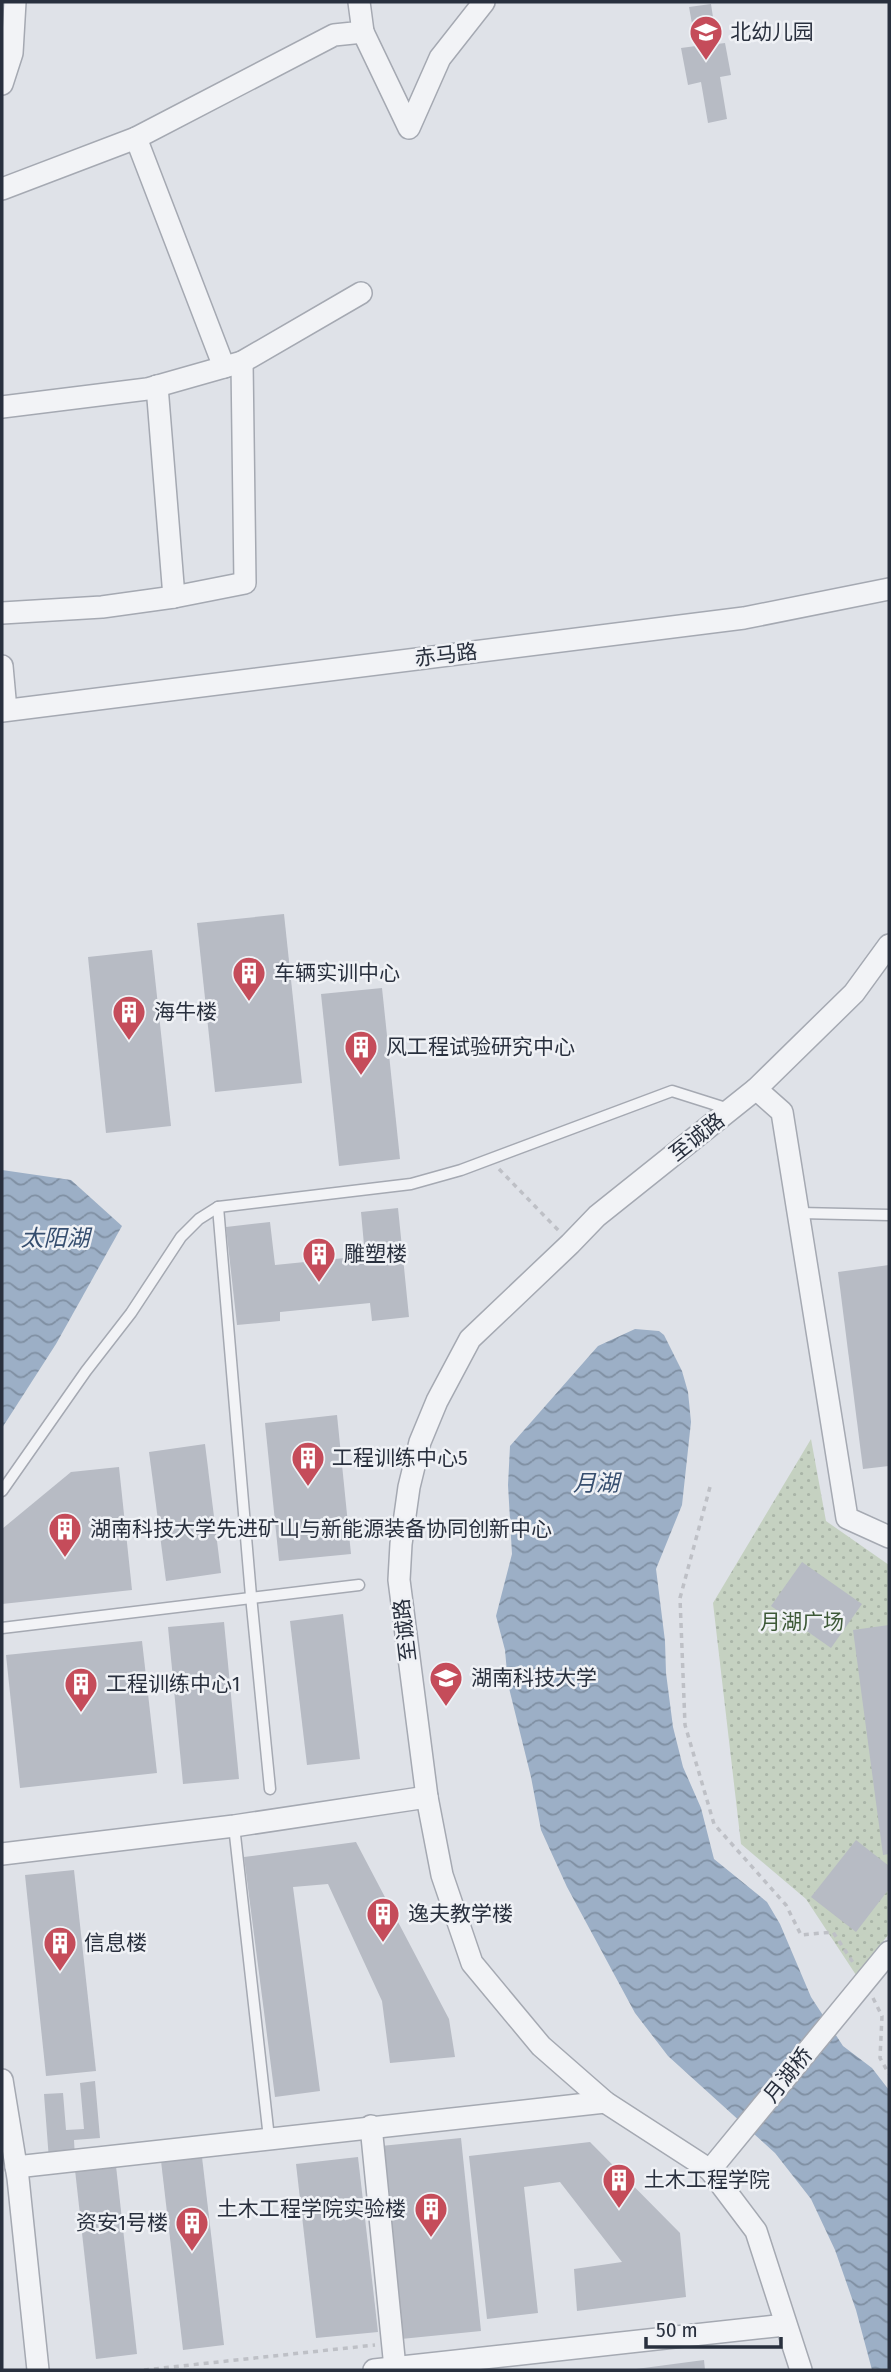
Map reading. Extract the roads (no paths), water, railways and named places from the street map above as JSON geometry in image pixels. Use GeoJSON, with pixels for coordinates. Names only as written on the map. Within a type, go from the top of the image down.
{"type":"FeatureCollection","features":[{"type":"Feature","properties":{"kind":"street"},"geometry":{"type":"LineString","coordinates":[[2,84],[12,53],[15,2]]}},
{"type":"Feature","properties":{"kind":"street"},"geometry":{"type":"LineString","coordinates":[[359,2],[363,32],[409,128],[440,58],[484,2]]}},
{"type":"Feature","properties":{"kind":"street"},"geometry":{"type":"LineString","coordinates":[[2,190],[136,138],[334,36],[363,32]]}},
{"type":"Feature","properties":{"kind":"street"},"geometry":{"type":"LineString","coordinates":[[2,613],[102,607],[245,583],[233,364],[136,138]]}},
{"type":"Feature","properties":{"kind":"street"},"geometry":{"type":"LineString","coordinates":[[2,407],[156,386],[233,364],[361,293]]}},
{"type":"Feature","properties":{"kind":"street"},"geometry":{"type":"LineString","coordinates":[[156,386],[174,597]]}},
{"type":"Feature","properties":{"kind":"street","name":"赤马路"},"geometry":{"type":"LineString","coordinates":[[4,710],[744,618],[889,589]]}},
{"type":"Feature","properties":{"kind":"street"},"geometry":{"type":"LineString","coordinates":[[2,667],[4,710]]}},
{"type":"Feature","properties":{"kind":"street","name":"至诚路"},"geometry":{"type":"LineString","coordinates":[[801,2370],[756,2231],[710,2170],[605,2102],[541,2046],[472,1963],[442,1875],[427,1797],[399,1580],[403,1532],[420,1442],[437,1401],[470,1339],[597,1216],[756,1089],[854,993],[889,945]]}},
{"type":"Feature","properties":{"kind":"street"},"geometry":{"type":"LineString","coordinates":[[756,1089],[782,1112],[847,1518],[889,1537]]}},
{"type":"Feature","properties":{"kind":"street"},"geometry":{"type":"LineString","coordinates":[[2,1854],[234,1826],[427,1797]]}},
{"type":"Feature","properties":{"kind":"street","name":"月湖桥"},"geometry":{"type":"LineString","coordinates":[[710,2170],[889,1952]]}},
{"type":"Feature","properties":{"kind":"street"},"geometry":{"type":"LineString","coordinates":[[2,2080],[16,2166],[38,2370]]}},
{"type":"Feature","properties":{"kind":"street"},"geometry":{"type":"LineString","coordinates":[[16,2166],[605,2102]]}},
{"type":"Feature","properties":{"kind":"street"},"geometry":{"type":"LineString","coordinates":[[371,2126],[392,2343],[384,2369],[785,2325]]}},
{"type":"Feature","properties":{"kind":"lane"},"geometry":{"type":"LineString","coordinates":[[2,1491],[86,1371],[131,1313],[181,1237],[199,1219],[218,1207],[411,1184],[461,1170],[672,1091],[732,1110]]}},
{"type":"Feature","properties":{"kind":"lane"},"geometry":{"type":"LineString","coordinates":[[218,1207],[270,1789]]}},
{"type":"Feature","properties":{"kind":"lane"},"geometry":{"type":"LineString","coordinates":[[800,1213],[889,1214]]}},
{"type":"Feature","properties":{"kind":"lane"},"geometry":{"type":"LineString","coordinates":[[2,1628],[359,1585]]}},
{"type":"Feature","properties":{"kind":"lane"},"geometry":{"type":"LineString","coordinates":[[234,1826],[270,2138]]}},
{"type":"Feature","properties":{"kind":"water","name":"太阳湖"},"geometry":{"type":"Polygon","coordinates":[[[2,1170],[71,1180],[122,1226],[56,1344],[2,1428],[2,1170]]]}},
{"type":"Feature","properties":{"kind":"water","name":"月湖"},"geometry":{"type":"Polygon","coordinates":[[[635,1329],[659,1331],[664,1335],[682,1371],[688,1392],[691,1422],[682,1505],[656,1569],[673,1727],[683,1767],[701,1808],[714,1859],[767,1902],[780,1924],[811,1997],[843,2046],[872,2068],[889,2090],[889,2370],[872,2370],[856,2310],[835,2250],[811,2199],[775,2153],[668,2056],[635,2013],[567,1887],[541,1830],[508,1684],[505,1650],[496,1616],[512,1554],[508,1485],[510,1446],[598,1346],[635,1329]]]}},
{"type":"Feature","properties":{"kind":"place","name":"北幼儿园"},"geometry":{"type":"Point","coordinates":[706,62]}},
{"type":"Feature","properties":{"kind":"place","name":"车辆实训中心"},"geometry":{"type":"Point","coordinates":[249,1003]}},
{"type":"Feature","properties":{"kind":"place","name":"海牛楼"},"geometry":{"type":"Point","coordinates":[129,1042]}},
{"type":"Feature","properties":{"kind":"place","name":"风工程试验研究中心"},"geometry":{"type":"Point","coordinates":[361,1077]}},
{"type":"Feature","properties":{"kind":"place","name":"雕塑楼"},"geometry":{"type":"Point","coordinates":[319,1284]}},
{"type":"Feature","properties":{"kind":"place","name":"工程训练中心5"},"geometry":{"type":"Point","coordinates":[308,1488]}},
{"type":"Feature","properties":{"kind":"place","name":"湖南科技大学先进矿山与新能源装备协同创新中心"},"geometry":{"type":"Point","coordinates":[65,1559]}},
{"type":"Feature","properties":{"kind":"place","name":"湖南科技大学"},"geometry":{"type":"Point","coordinates":[446,1708]}},
{"type":"Feature","properties":{"kind":"place","name":"工程训练中心1"},"geometry":{"type":"Point","coordinates":[81,1714]}},
{"type":"Feature","properties":{"kind":"place","name":"逸夫教学楼"},"geometry":{"type":"Point","coordinates":[383,1944]}},
{"type":"Feature","properties":{"kind":"place","name":"信息楼"},"geometry":{"type":"Point","coordinates":[60,1973]}},
{"type":"Feature","properties":{"kind":"place","name":"土木工程学院"},"geometry":{"type":"Point","coordinates":[619,2210]}},
{"type":"Feature","properties":{"kind":"place","name":"土木工程学院实验楼"},"geometry":{"type":"Point","coordinates":[431,2239]}},
{"type":"Feature","properties":{"kind":"place","name":"资安1号楼"},"geometry":{"type":"Point","coordinates":[192,2253]}},
{"type":"Feature","properties":{"kind":"park label","name":"月湖广场"},"geometry":{"type":"Point","coordinates":[802,1622]}}]}
